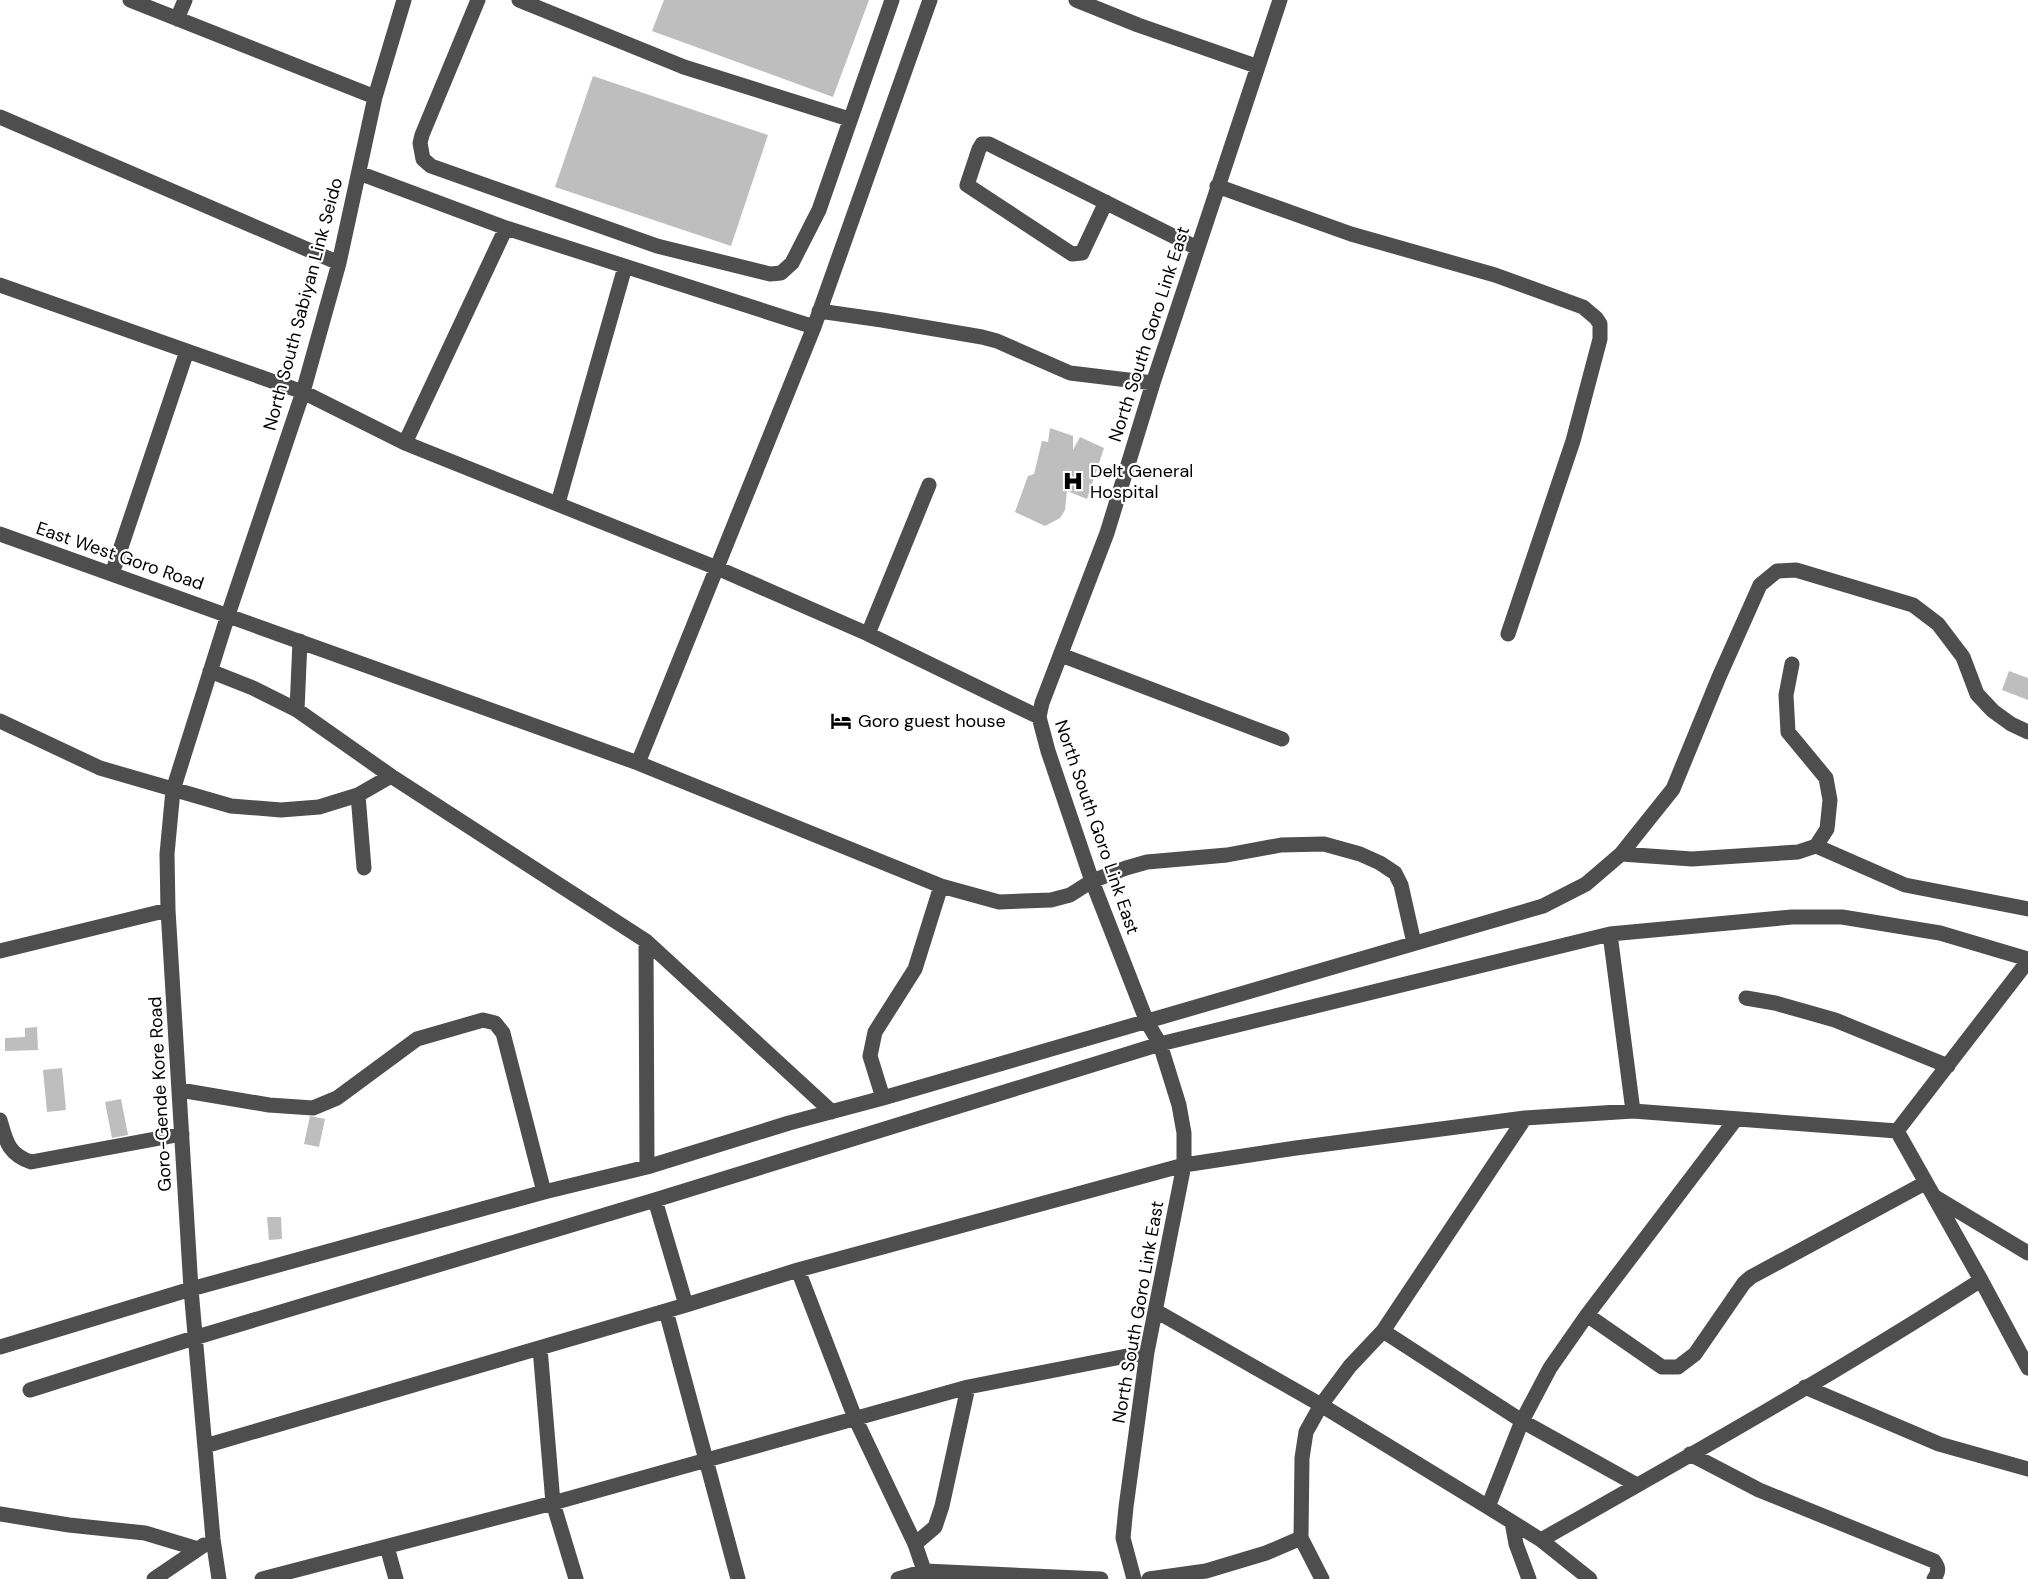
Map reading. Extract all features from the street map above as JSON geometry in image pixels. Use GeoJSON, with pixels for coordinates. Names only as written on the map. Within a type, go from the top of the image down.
{"type":"FeatureCollection","features":[{"type":"Feature","properties":{"kind":"street"},"geometry":{"type":"LineString","coordinates":[[130,0],[375,98]]}},
{"type":"Feature","properties":{"kind":"street"},"geometry":{"type":"LineString","coordinates":[[177,20],[185,0]]}},
{"type":"Feature","properties":{"kind":"street","name":"North South Sabiyan Link Seido"},"geometry":{"type":"LineString","coordinates":[[228,615],[303,392],[339,263],[375,98],[404,0]]}},
{"type":"Feature","properties":{"kind":"street"},"geometry":{"type":"LineString","coordinates":[[478,0],[422,135],[420,143],[423,159],[431,166],[657,246],[770,274],[785,270],[792,263],[819,210],[892,0]]}},
{"type":"Feature","properties":{"kind":"street"},"geometry":{"type":"LineString","coordinates":[[519,0],[684,67],[849,120]]}},
{"type":"Feature","properties":{"kind":"street"},"geometry":{"type":"LineString","coordinates":[[638,763],[814,327],[930,0]]}},
{"type":"Feature","properties":{"kind":"street"},"geometry":{"type":"LineString","coordinates":[[1076,0],[1138,25],[1257,66]]}},
{"type":"Feature","properties":{"kind":"street","name":"North South Goro Link East"},"geometry":{"type":"LineString","coordinates":[[1134,1579],[1123,1538],[1147,1352],[1184,1165],[1184,1133],[1179,1105],[1160,1044],[1147,1022],[1092,881],[1047,751],[1038,717],[1107,533],[1153,383],[1280,0]]}},
{"type":"Feature","properties":{"kind":"street"},"geometry":{"type":"LineString","coordinates":[[0,117],[339,263]]}},
{"type":"Feature","properties":{"kind":"street"},"geometry":{"type":"LineString","coordinates":[[1106,202],[1082,253],[1072,254],[968,185],[979,148],[985,143],[1106,202],[1197,248]]}},
{"type":"Feature","properties":{"kind":"street"},"geometry":{"type":"LineString","coordinates":[[359,173],[506,228],[814,327]]}},
{"type":"Feature","properties":{"kind":"street"},"geometry":{"type":"LineString","coordinates":[[1218,186],[1351,234],[1495,276],[1583,307],[1600,324],[1600,339],[1573,441],[1508,634]]}},
{"type":"Feature","properties":{"kind":"street"},"geometry":{"type":"LineString","coordinates":[[405,443],[506,228]]}},
{"type":"Feature","properties":{"kind":"street"},"geometry":{"type":"LineString","coordinates":[[558,503],[625,267]]}},
{"type":"Feature","properties":{"kind":"street"},"geometry":{"type":"LineString","coordinates":[[0,285],[303,392],[405,443],[717,568],[868,634],[1038,717]]}},
{"type":"Feature","properties":{"kind":"street"},"geometry":{"type":"LineString","coordinates":[[819,311],[982,337],[1070,374],[1153,383]]}},
{"type":"Feature","properties":{"kind":"street"},"geometry":{"type":"LineString","coordinates":[[112,574],[187,351]]}},
{"type":"Feature","properties":{"kind":"street"},"geometry":{"type":"LineString","coordinates":[[868,634],[929,485]]}},
{"type":"Feature","properties":{"kind":"street","name":"East West Goro Road"},"geometry":{"type":"LineString","coordinates":[[0,535],[638,763],[941,886],[999,902],[1032,902],[1070,895],[1092,881],[1147,862],[1227,855],[1281,845],[1324,844],[1360,854],[1395,873],[1401,885],[1414,943]]}},
{"type":"Feature","properties":{"kind":"street"},"geometry":{"type":"LineString","coordinates":[[0,1347],[191,1289],[544,1192],[647,1167],[789,1123],[883,1098],[1543,906],[1586,884],[1621,854],[1673,789],[1760,585],[1777,570],[1796,570],[1913,605],[1938,624],[1964,657],[1977,694],[1993,711],[2011,724],[2028,732]]}},
{"type":"Feature","properties":{"kind":"street","name":"Goro-Gende Kore Road"},"geometry":{"type":"LineString","coordinates":[[219,1579],[213,1539],[194,1338],[168,910],[167,854],[173,790],[228,615]]}},
{"type":"Feature","properties":{"kind":"street"},"geometry":{"type":"LineString","coordinates":[[297,710],[300,641]]}},
{"type":"Feature","properties":{"kind":"street"},"geometry":{"type":"LineString","coordinates":[[1061,655],[1282,739]]}},
{"type":"Feature","properties":{"kind":"street"},"geometry":{"type":"LineString","coordinates":[[1621,854],[1703,858],[1798,852],[1816,846],[1827,829],[1830,800],[1826,778],[1788,732],[1786,695],[1792,664]]}},
{"type":"Feature","properties":{"kind":"street"},"geometry":{"type":"LineString","coordinates":[[210,671],[253,688],[297,710],[391,776],[646,942],[832,1112]]}},
{"type":"Feature","properties":{"kind":"street"},"geometry":{"type":"LineString","coordinates":[[0,721],[100,768],[231,806],[281,810],[319,807],[358,795],[391,776]]}},
{"type":"Feature","properties":{"kind":"street"},"geometry":{"type":"LineString","coordinates":[[358,795],[364,868]]}},
{"type":"Feature","properties":{"kind":"street"},"geometry":{"type":"LineString","coordinates":[[1816,846],[1905,885],[2028,909]]}},
{"type":"Feature","properties":{"kind":"street"},"geometry":{"type":"LineString","coordinates":[[883,1098],[870,1056],[875,1032],[915,969],[941,886]]}},
{"type":"Feature","properties":{"kind":"street"},"geometry":{"type":"LineString","coordinates":[[0,951],[168,910]]}},
{"type":"Feature","properties":{"kind":"street"},"geometry":{"type":"LineString","coordinates":[[30,1390],[1160,1044],[1610,934],[1792,916],[1842,917],[1940,933],[2028,960],[1897,1131]]}},
{"type":"Feature","properties":{"kind":"street"},"geometry":{"type":"LineString","coordinates":[[1610,934],[1633,1111]]}},
{"type":"Feature","properties":{"kind":"street"},"geometry":{"type":"LineString","coordinates":[[646,942],[647,1167]]}},
{"type":"Feature","properties":{"kind":"street"},"geometry":{"type":"LineString","coordinates":[[1746,998],[1775,1003],[1835,1020],[1948,1066]]}},
{"type":"Feature","properties":{"kind":"street"},"geometry":{"type":"LineString","coordinates":[[180,1090],[269,1105],[313,1108],[337,1098],[417,1039],[483,1020],[489,1021],[495,1023],[503,1033],[544,1192]]}},
{"type":"Feature","properties":{"kind":"street"},"geometry":{"type":"LineString","coordinates":[[205,1446],[798,1270],[1184,1165],[1525,1118],[1633,1111],[1897,1131]]}},
{"type":"Feature","properties":{"kind":"street"},"geometry":{"type":"LineString","coordinates":[[1322,1579],[1301,1538],[1302,1458],[1306,1432],[1321,1405],[1350,1366],[1383,1331],[1525,1118]]}},
{"type":"Feature","properties":{"kind":"street"},"geometry":{"type":"LineString","coordinates":[[0,1119],[7,1142],[18,1157],[31,1162],[182,1134]]}},
{"type":"Feature","properties":{"kind":"street"},"geometry":{"type":"LineString","coordinates":[[1488,1507],[1522,1421],[1550,1368],[1587,1315],[1736,1119]]}},
{"type":"Feature","properties":{"kind":"street"},"geometry":{"type":"LineString","coordinates":[[1897,1131],[2028,1368]]}},
{"type":"Feature","properties":{"kind":"street"},"geometry":{"type":"LineString","coordinates":[[1587,1315],[1662,1367],[1678,1367],[1695,1354],[1744,1282],[1751,1277],[1928,1189]]}},
{"type":"Feature","properties":{"kind":"street"},"geometry":{"type":"LineString","coordinates":[[1928,1189],[2028,1253]]}},
{"type":"Feature","properties":{"kind":"street"},"geometry":{"type":"LineString","coordinates":[[656,1200],[686,1305]]}},
{"type":"Feature","properties":{"kind":"street"},"geometry":{"type":"LineString","coordinates":[[798,1270],[855,1418],[915,1544],[926,1575]]}},
{"type":"Feature","properties":{"kind":"street"},"geometry":{"type":"LineString","coordinates":[[1541,1540],[1921,1319],[1981,1280]]}},
{"type":"Feature","properties":{"kind":"street"},"geometry":{"type":"LineString","coordinates":[[666,1311],[738,1579]]}},
{"type":"Feature","properties":{"kind":"street"},"geometry":{"type":"LineString","coordinates":[[1156,1311],[1321,1405],[1488,1507],[1541,1540],[1590,1579]]}},
{"type":"Feature","properties":{"kind":"street"},"geometry":{"type":"LineString","coordinates":[[1383,1331],[1522,1421],[1638,1485]]}},
{"type":"Feature","properties":{"kind":"street"},"geometry":{"type":"LineString","coordinates":[[540,1348],[553,1503],[576,1579]]}},
{"type":"Feature","properties":{"kind":"street"},"geometry":{"type":"LineString","coordinates":[[262,1579],[553,1503],[968,1387],[1147,1352]]}},
{"type":"Feature","properties":{"kind":"street"},"geometry":{"type":"LineString","coordinates":[[915,1544],[935,1527],[942,1506],[968,1387]]}},
{"type":"Feature","properties":{"kind":"street"},"geometry":{"type":"LineString","coordinates":[[1805,1387],[1939,1444],[2028,1469]]}},
{"type":"Feature","properties":{"kind":"street"},"geometry":{"type":"LineString","coordinates":[[1690,1454],[1759,1490],[1934,1561],[1938,1567],[1934,1579]]}},
{"type":"Feature","properties":{"kind":"street"},"geometry":{"type":"LineString","coordinates":[[0,1514],[69,1525],[145,1533],[198,1549]]}},
{"type":"Feature","properties":{"kind":"street"},"geometry":{"type":"LineString","coordinates":[[1512,1522],[1516,1544],[1529,1579]]}},
{"type":"Feature","properties":{"kind":"street"},"geometry":{"type":"LineString","coordinates":[[1149,1579],[1206,1571],[1266,1553],[1301,1538]]}},
{"type":"Feature","properties":{"kind":"street"},"geometry":{"type":"LineString","coordinates":[[154,1579],[213,1539]]}},
{"type":"Feature","properties":{"kind":"street"},"geometry":{"type":"LineString","coordinates":[[387,1547],[396,1579]]}},
{"type":"Feature","properties":{"kind":"street"},"geometry":{"type":"LineString","coordinates":[[898,1579],[926,1575],[1101,1579]]}},
{"type":"Feature","properties":{"kind":"building"},"geometry":{"type":"Polygon","coordinates":[[[664,0],[869,0],[833,97],[652,31],[664,0]]]}},
{"type":"Feature","properties":{"kind":"building"},"geometry":{"type":"Polygon","coordinates":[[[593,76],[768,135],[731,246],[555,187],[593,76]]]}},
{"type":"Feature","properties":{"kind":"building"},"geometry":{"type":"Polygon","coordinates":[[[1050,428],[1073,436],[1073,450],[1080,437],[1104,448],[1087,499],[1067,491],[1065,510],[1060,518],[1045,526],[1015,512],[1028,476],[1034,474],[1042,441],[1048,442],[1050,428]]]}},
{"type":"Feature","properties":{"kind":"building"},"geometry":{"type":"Polygon","coordinates":[[[2009,671],[2028,678],[2028,700],[2002,690],[2009,671]]]}},
{"type":"Feature","properties":{"kind":"building"},"geometry":{"type":"Polygon","coordinates":[[[37,1027],[38,1050],[5,1051],[5,1038],[25,1037],[25,1028],[37,1027]]]}},
{"type":"Feature","properties":{"kind":"building"},"geometry":{"type":"Polygon","coordinates":[[[62,1068],[66,1110],[47,1112],[43,1070],[62,1068]]]}},
{"type":"Feature","properties":{"kind":"building"},"geometry":{"type":"Polygon","coordinates":[[[121,1099],[128,1135],[112,1138],[105,1102],[121,1099]]]}},
{"type":"Feature","properties":{"kind":"building"},"geometry":{"type":"Polygon","coordinates":[[[310,1116],[325,1119],[319,1147],[304,1144],[310,1116]]]}},
{"type":"Feature","properties":{"kind":"building"},"geometry":{"type":"Polygon","coordinates":[[[267,1217],[281,1217],[282,1239],[269,1240],[267,1217]]]}},
{"type":"Feature","properties":{"kind":"place","name":"Delt General Hospital"},"geometry":{"type":"Point","coordinates":[1073,481]}},
{"type":"Feature","properties":{"kind":"place","name":"Goro guest house"},"geometry":{"type":"Point","coordinates":[841,721]}}]}
